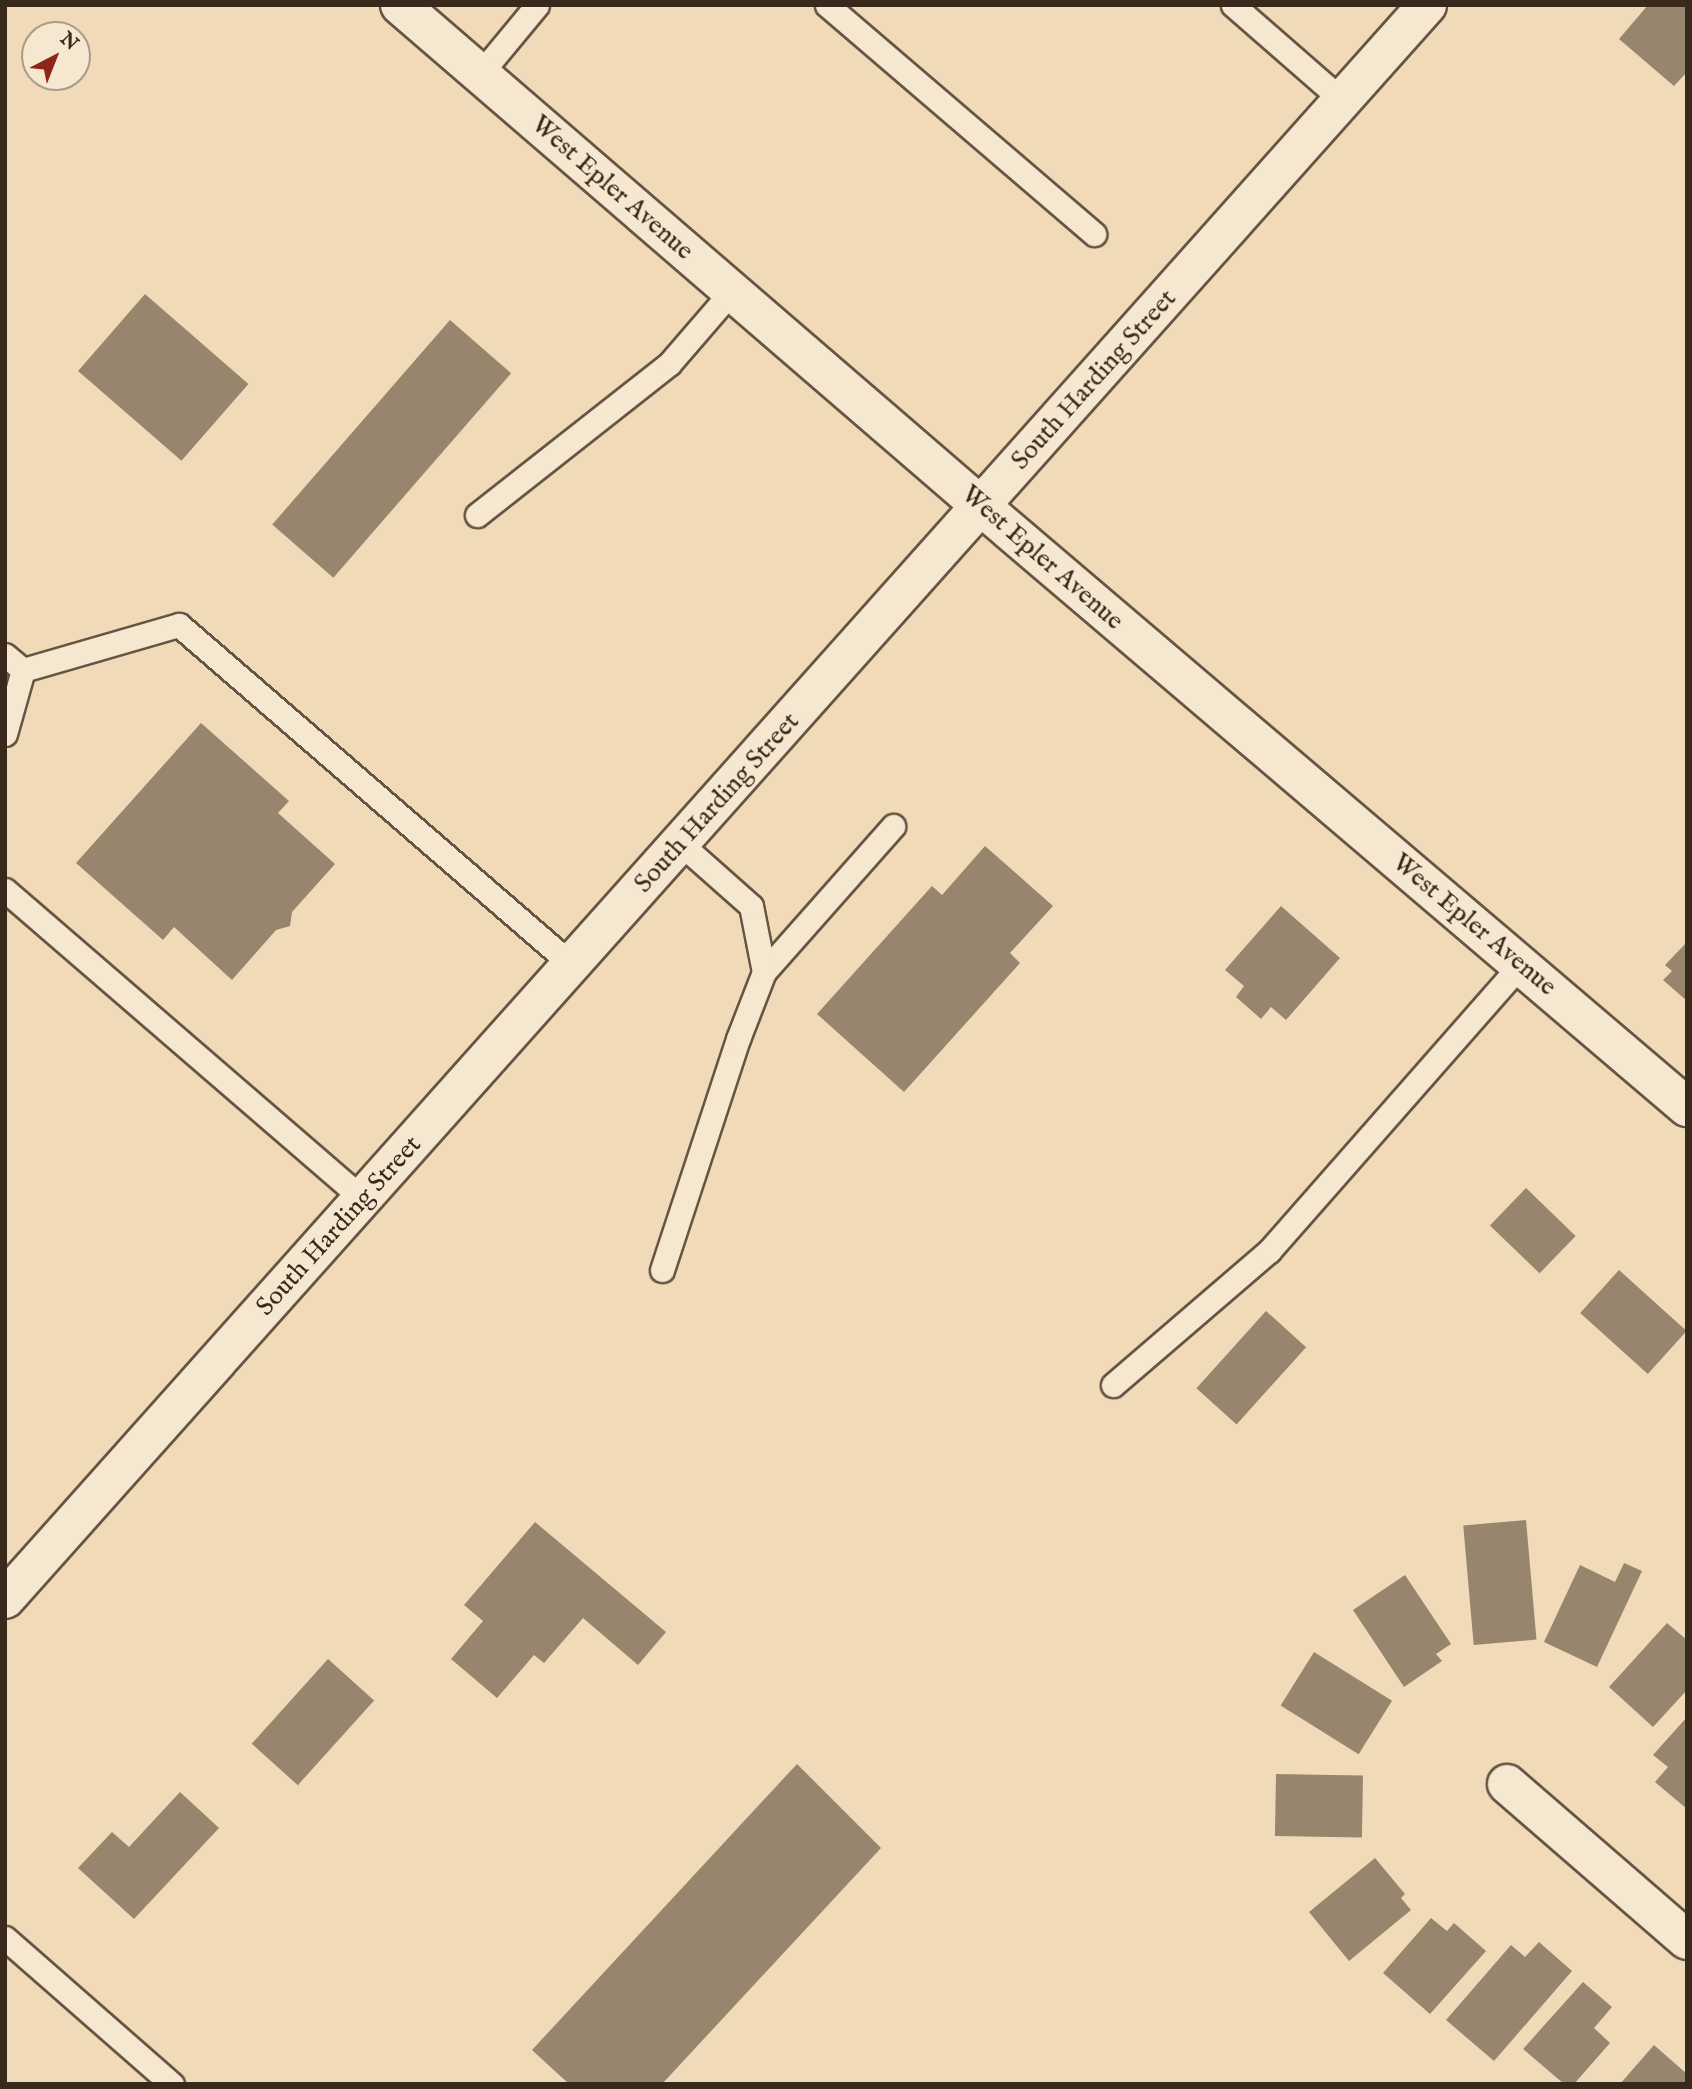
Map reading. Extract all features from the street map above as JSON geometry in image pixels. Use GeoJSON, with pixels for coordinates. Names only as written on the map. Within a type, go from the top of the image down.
{"type":"FeatureCollection","features":[{"type":"Feature","properties":{"kind":"street","name":"West Epler Avenue"},"geometry":{"type":"LineString","coordinates":[[400,5],[982,507],[1687,1107]]}},
{"type":"Feature","properties":{"kind":"street","name":"South Harding Street"},"geometry":{"type":"LineString","coordinates":[[5,1599],[982,507],[1427,5]]}},
{"type":"Feature","properties":{"kind":"street"},"geometry":{"type":"LineString","coordinates":[[1507,1784],[1687,1940]]}},
{"type":"Feature","properties":{"kind":"lane"},"geometry":{"type":"LineString","coordinates":[[480,74],[537,5]]}},
{"type":"Feature","properties":{"kind":"lane"},"geometry":{"type":"LineString","coordinates":[[827,5],[1094,234]]}},
{"type":"Feature","properties":{"kind":"lane"},"geometry":{"type":"LineString","coordinates":[[1233,5],[1342,100]]}},
{"type":"Feature","properties":{"kind":"lane"},"geometry":{"type":"LineString","coordinates":[[477,515],[669,364],[732,291]]}},
{"type":"Feature","properties":{"kind":"lane"},"geometry":{"type":"LineString","coordinates":[[5,734],[14,662],[179,625],[572,965]]}},
{"type":"Feature","properties":{"kind":"lane"},"geometry":{"type":"LineString","coordinates":[[662,1270],[738,1039],[764,972],[893,826]]}},
{"type":"Feature","properties":{"kind":"lane"},"geometry":{"type":"LineString","coordinates":[[681,844],[751,906],[764,972]]}},
{"type":"Feature","properties":{"kind":"lane"},"geometry":{"type":"LineString","coordinates":[[5,890],[362,1199]]}},
{"type":"Feature","properties":{"kind":"lane"},"geometry":{"type":"LineString","coordinates":[[1113,1385],[1269,1251],[1520,965]]}},
{"type":"Feature","properties":{"kind":"lane"},"geometry":{"type":"LineString","coordinates":[[5,1938],[172,2084]]}},
{"type":"Feature","properties":{"kind":"building"},"geometry":{"type":"Polygon","coordinates":[[[1648,5],[1687,5],[1687,72],[1674,86],[1619,39],[1648,5]]]}},
{"type":"Feature","properties":{"kind":"building"},"geometry":{"type":"Polygon","coordinates":[[[145,294],[248,384],[181,461],[78,371],[145,294]]]}},
{"type":"Feature","properties":{"kind":"building"},"geometry":{"type":"Polygon","coordinates":[[[450,320],[511,373],[333,578],[272,525],[450,320]]]}},
{"type":"Feature","properties":{"kind":"building"},"geometry":{"type":"Polygon","coordinates":[[[201,723],[289,801],[278,813],[335,864],[292,912],[290,926],[276,930],[232,980],[174,927],[163,940],[76,863],[201,723]]]}},
{"type":"Feature","properties":{"kind":"building"},"geometry":{"type":"Polygon","coordinates":[[[985,846],[1053,906],[1010,953],[1020,963],[904,1092],[817,1014],[932,886],[942,895],[985,846]]]}},
{"type":"Feature","properties":{"kind":"building"},"geometry":{"type":"Polygon","coordinates":[[[1281,906],[1340,958],[1286,1020],[1271,1007],[1261,1019],[1236,997],[1244,986],[1225,970],[1281,906]]]}},
{"type":"Feature","properties":{"kind":"building"},"geometry":{"type":"Polygon","coordinates":[[[1687,942],[1687,1001],[1663,980],[1672,971],[1665,965],[1687,942]]]}},
{"type":"Feature","properties":{"kind":"building"},"geometry":{"type":"Polygon","coordinates":[[[1526,1188],[1576,1236],[1540,1273],[1490,1225],[1526,1188]]]}},
{"type":"Feature","properties":{"kind":"building"},"geometry":{"type":"Polygon","coordinates":[[[1619,1270],[1687,1331],[1648,1374],[1580,1313],[1619,1270]]]}},
{"type":"Feature","properties":{"kind":"building"},"geometry":{"type":"Polygon","coordinates":[[[1266,1311],[1306,1347],[1237,1424],[1196,1388],[1266,1311]]]}},
{"type":"Feature","properties":{"kind":"building"},"geometry":{"type":"Polygon","coordinates":[[[1526,1520],[1536,1640],[1474,1645],[1463,1525],[1526,1520]]]}},
{"type":"Feature","properties":{"kind":"building"},"geometry":{"type":"Polygon","coordinates":[[[535,1522],[666,1632],[638,1665],[583,1618],[544,1663],[534,1655],[497,1698],[451,1659],[483,1621],[464,1605],[535,1522]]]}},
{"type":"Feature","properties":{"kind":"building"},"geometry":{"type":"Polygon","coordinates":[[[1624,1563],[1642,1571],[1597,1667],[1544,1642],[1580,1565],[1615,1582],[1624,1563]]]}},
{"type":"Feature","properties":{"kind":"building"},"geometry":{"type":"Polygon","coordinates":[[[1405,1575],[1451,1644],[1436,1654],[1442,1661],[1404,1687],[1353,1610],[1405,1575]]]}},
{"type":"Feature","properties":{"kind":"building"},"geometry":{"type":"Polygon","coordinates":[[[1667,1623],[1687,1640],[1687,1690],[1653,1727],[1609,1687],[1667,1623]]]}},
{"type":"Feature","properties":{"kind":"building"},"geometry":{"type":"Polygon","coordinates":[[[1314,1652],[1392,1701],[1359,1754],[1281,1705],[1314,1652]]]}},
{"type":"Feature","properties":{"kind":"building"},"geometry":{"type":"Polygon","coordinates":[[[328,1659],[374,1700],[298,1785],[252,1744],[328,1659]]]}},
{"type":"Feature","properties":{"kind":"building"},"geometry":{"type":"Polygon","coordinates":[[[1687,1717],[1687,1809],[1655,1782],[1668,1767],[1653,1755],[1687,1717]]]}},
{"type":"Feature","properties":{"kind":"building"},"geometry":{"type":"Polygon","coordinates":[[[797,1764],[881,1848],[662,2084],[569,2084],[532,2050],[797,1764]]]}},
{"type":"Feature","properties":{"kind":"building"},"geometry":{"type":"Polygon","coordinates":[[[1276,1774],[1363,1776],[1362,1838],[1275,1836],[1276,1774]]]}},
{"type":"Feature","properties":{"kind":"building"},"geometry":{"type":"Polygon","coordinates":[[[180,1792],[219,1828],[134,1919],[78,1868],[112,1832],[129,1847],[180,1792]]]}},
{"type":"Feature","properties":{"kind":"building"},"geometry":{"type":"Polygon","coordinates":[[[1375,1858],[1405,1894],[1401,1898],[1411,1910],[1349,1961],[1309,1912],[1375,1858]]]}},
{"type":"Feature","properties":{"kind":"building"},"geometry":{"type":"Polygon","coordinates":[[[1431,1918],[1447,1931],[1454,1923],[1486,1951],[1430,2014],[1383,1973],[1431,1918]]]}},
{"type":"Feature","properties":{"kind":"building"},"geometry":{"type":"Polygon","coordinates":[[[1539,1942],[1572,1971],[1494,2061],[1446,2020],[1511,1945],[1525,1957],[1539,1942]]]}},
{"type":"Feature","properties":{"kind":"building"},"geometry":{"type":"Polygon","coordinates":[[[1583,1982],[1612,2007],[1594,2028],[1610,2043],[1574,2084],[1564,2084],[1523,2049],[1583,1982]]]}},
{"type":"Feature","properties":{"kind":"building"},"geometry":{"type":"Polygon","coordinates":[[[1654,2045],[1687,2074],[1687,2084],[1620,2084],[1654,2045]]]}}]}
